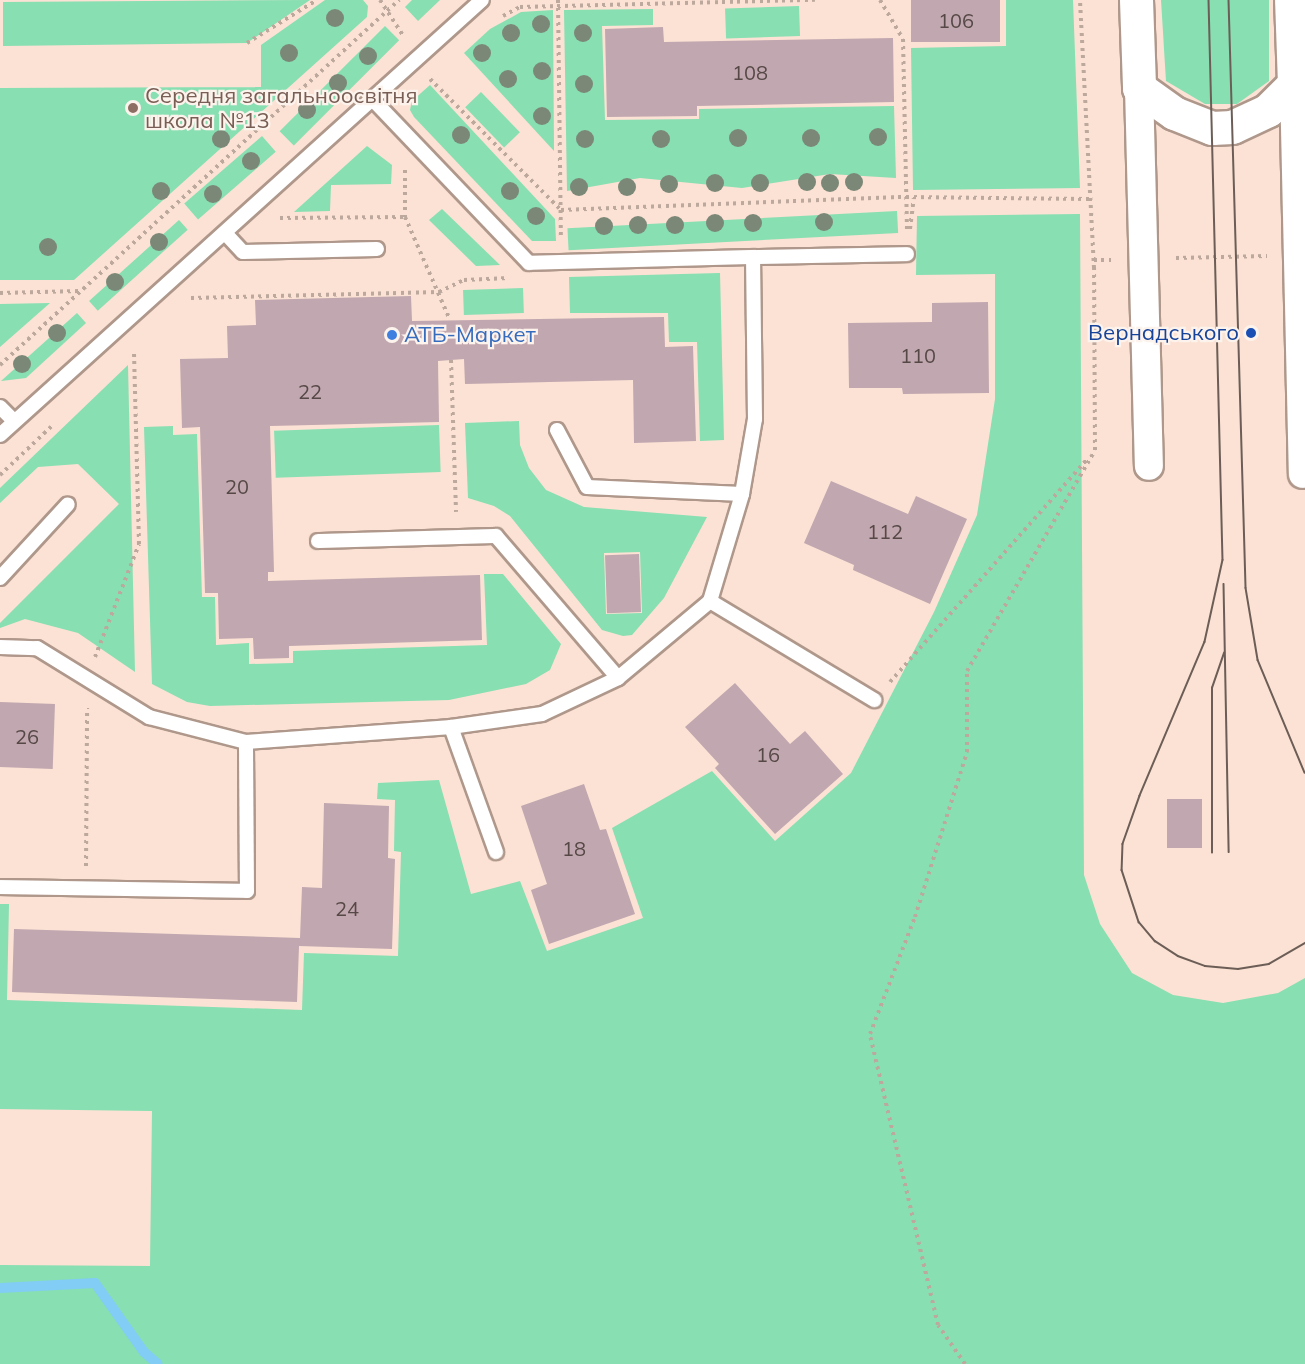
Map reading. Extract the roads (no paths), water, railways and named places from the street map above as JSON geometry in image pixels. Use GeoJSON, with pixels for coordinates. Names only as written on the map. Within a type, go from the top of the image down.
{"type":"FeatureCollection","features":[{"type":"Feature","properties":{"kind":"street"},"geometry":{"type":"LineString","coordinates":[[1136,0],[1149,466]]}},
{"type":"Feature","properties":{"kind":"street"},"geometry":{"type":"LineString","coordinates":[[1291,0],[1303,474]]}},
{"type":"Feature","properties":{"kind":"street"},"geometry":{"type":"LineString","coordinates":[[1139,88],[1174,113],[1212,128],[1232,128],[1268,110],[1294,84]]}},
{"type":"Feature","properties":{"kind":"lane"},"geometry":{"type":"LineString","coordinates":[[0,435],[374,101],[482,0]]}},
{"type":"Feature","properties":{"kind":"lane"},"geometry":{"type":"LineString","coordinates":[[374,101],[529,263],[907,254]]}},
{"type":"Feature","properties":{"kind":"lane"},"geometry":{"type":"LineString","coordinates":[[225,233],[243,252],[377,249]]}},
{"type":"Feature","properties":{"kind":"lane"},"geometry":{"type":"LineString","coordinates":[[0,647],[37,648],[149,717],[246,742],[451,727],[542,714],[618,678],[710,602],[742,494],[755,419],[753,257]]}},
{"type":"Feature","properties":{"kind":"lane"},"geometry":{"type":"LineString","coordinates":[[0,407],[15,421]]}},
{"type":"Feature","properties":{"kind":"lane"},"geometry":{"type":"LineString","coordinates":[[557,430],[587,487],[742,494]]}},
{"type":"Feature","properties":{"kind":"lane"},"geometry":{"type":"LineString","coordinates":[[0,578],[68,504]]}},
{"type":"Feature","properties":{"kind":"lane"},"geometry":{"type":"LineString","coordinates":[[318,540],[496,536],[618,678]]}},
{"type":"Feature","properties":{"kind":"lane"},"geometry":{"type":"LineString","coordinates":[[710,602],[874,700]]}},
{"type":"Feature","properties":{"kind":"lane"},"geometry":{"type":"LineString","coordinates":[[451,727],[496,852]]}},
{"type":"Feature","properties":{"kind":"lane"},"geometry":{"type":"LineString","coordinates":[[0,887],[248,891],[246,742]]}},
{"type":"Feature","properties":{"kind":"waterway"},"geometry":{"type":"LineString","coordinates":[[0,1288],[95,1283],[144,1352],[158,1364]]}},
{"type":"Feature","properties":{"kind":"tram line"},"geometry":{"type":"LineString","coordinates":[[1209,0],[1223,560],[1205,642],[1140,796],[1123,844],[1122,870],[1139,922],[1155,941],[1178,956],[1205,966],[1238,969],[1269,964],[1305,943]]}},
{"type":"Feature","properties":{"kind":"tram line"},"geometry":{"type":"LineString","coordinates":[[1229,0],[1246,588],[1258,660],[1305,773]]}},
{"type":"Feature","properties":{"kind":"tram line"},"geometry":{"type":"LineString","coordinates":[[1224,584],[1229,852]]}},
{"type":"Feature","properties":{"kind":"tram line"},"geometry":{"type":"LineString","coordinates":[[1212,853],[1212,688],[1224,653]]}},
{"type":"Feature","properties":{"kind":"place","name":"Середня загальноосвітня школа №13"},"geometry":{"type":"Point","coordinates":[133,108]}},
{"type":"Feature","properties":{"kind":"place","name":"Вернадського"},"geometry":{"type":"Point","coordinates":[1251,333]}},
{"type":"Feature","properties":{"kind":"place","name":"АТБ-Маркет"},"geometry":{"type":"Point","coordinates":[392,335]}}]}
